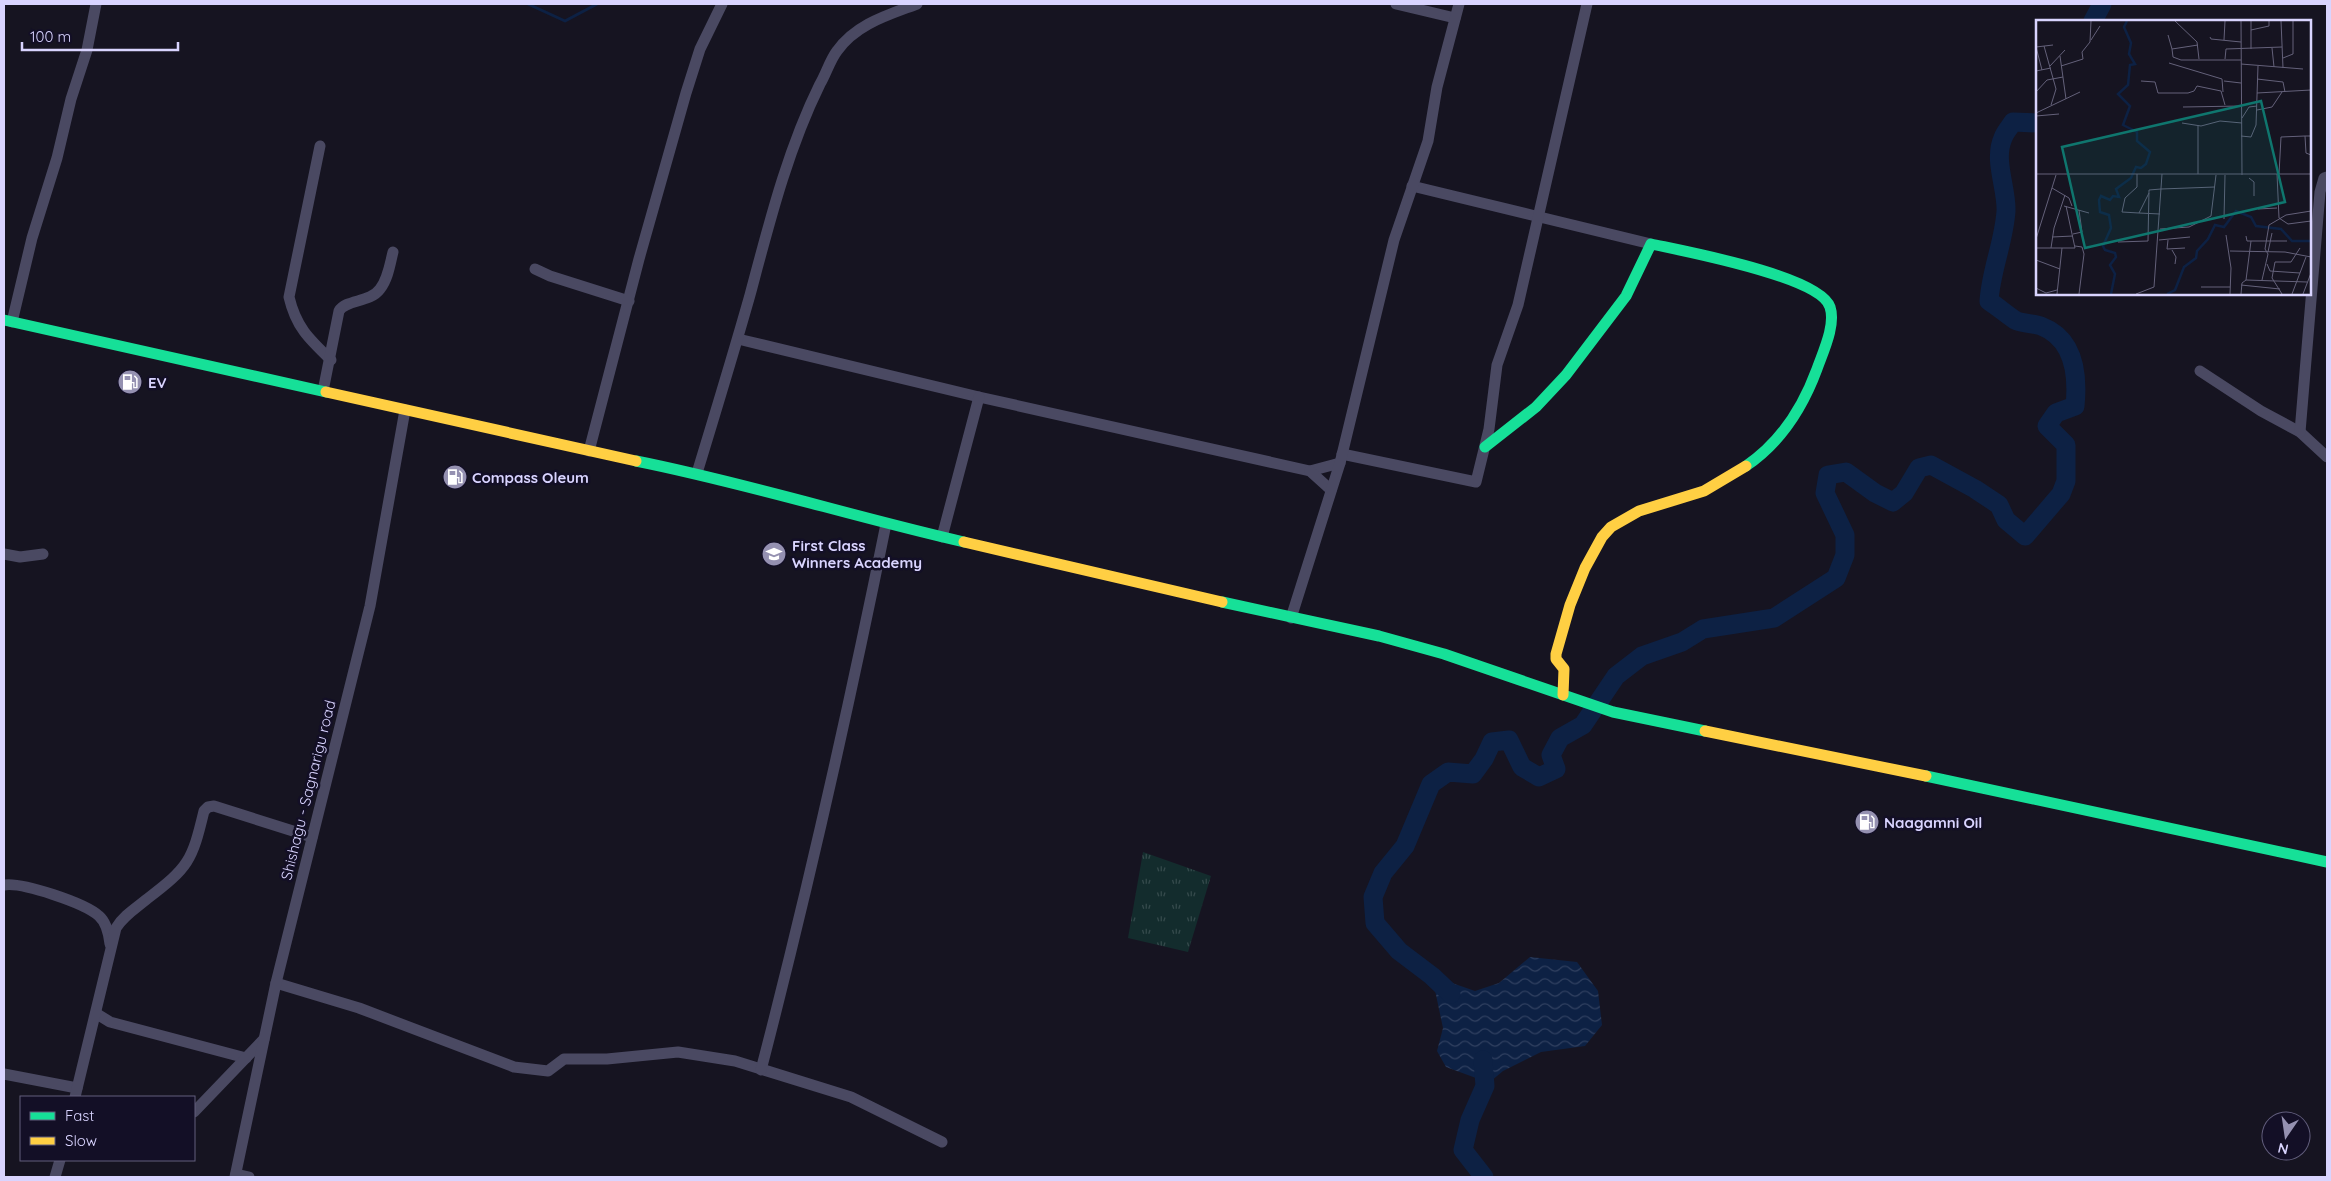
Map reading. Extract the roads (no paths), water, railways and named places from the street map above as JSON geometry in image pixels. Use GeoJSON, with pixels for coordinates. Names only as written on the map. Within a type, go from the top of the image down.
{"type":"FeatureCollection","features":[{"type":"Feature","properties":{"kind":"main road"},"geometry":{"type":"LineString","coordinates":[[1485,447],[1536,407],[1566,375],[1626,296],[1651,244],[1769,273],[1802,285],[1823,296],[1830,306],[1831,322],[1818,372],[1790,422],[1763,454],[1740,471],[1700,492],[1641,509],[1611,527],[1596,544],[1556,654],[1556,659],[1564,669],[1563,695]]}},
{"type":"Feature","properties":{"kind":"main road"},"geometry":{"type":"LineString","coordinates":[[8,321],[589,451],[698,473],[886,524],[1290,618],[1379,636],[1444,654],[1613,712],[1958,782],[2327,862]]}},
{"type":"Feature","properties":{"kind":"street"},"geometry":{"type":"LineString","coordinates":[[8,321],[56,158],[71,99],[87,50],[96,4]]}},
{"type":"Feature","properties":{"kind":"street"},"geometry":{"type":"LineString","coordinates":[[589,451],[689,84],[700,49],[722,4]]}},
{"type":"Feature","properties":{"kind":"street"},"geometry":{"type":"LineString","coordinates":[[698,473],[738,339],[769,223],[790,157],[810,106],[837,51],[858,30],[886,15],[917,4]]}},
{"type":"Feature","properties":{"kind":"street"},"geometry":{"type":"LineString","coordinates":[[1396,4],[1455,18]]}},
{"type":"Feature","properties":{"kind":"street"},"geometry":{"type":"LineString","coordinates":[[1290,618],[1341,459],[1394,240],[1428,141],[1437,87],[1459,4]]}},
{"type":"Feature","properties":{"kind":"street"},"geometry":{"type":"LineString","coordinates":[[1310,471],[1341,459],[1476,482],[1489,429],[1497,365],[1518,305],[1538,215],[1554,156],[1587,4]]}},
{"type":"Feature","properties":{"kind":"street"},"geometry":{"type":"LineString","coordinates":[[320,146],[290,297],[296,319],[303,333],[331,360]]}},
{"type":"Feature","properties":{"kind":"street"},"geometry":{"type":"LineString","coordinates":[[2300,432],[2320,192],[2324,178],[2327,177]]}},
{"type":"Feature","properties":{"kind":"street"},"geometry":{"type":"LineString","coordinates":[[1412,186],[1538,215],[1651,244]]}},
{"type":"Feature","properties":{"kind":"street"},"geometry":{"type":"LineString","coordinates":[[323,391],[331,360],[339,311],[346,304],[360,302],[380,290],[386,279],[393,252]]}},
{"type":"Feature","properties":{"kind":"street"},"geometry":{"type":"LineString","coordinates":[[535,269],[550,276],[629,301]]}},
{"type":"Feature","properties":{"kind":"street"},"geometry":{"type":"LineString","coordinates":[[738,339],[979,397],[1310,471],[1331,490]]}},
{"type":"Feature","properties":{"kind":"street"},"geometry":{"type":"LineString","coordinates":[[2200,371],[2261,411],[2300,432],[2327,456]]}},
{"type":"Feature","properties":{"kind":"street"},"geometry":{"type":"LineString","coordinates":[[942,537],[979,397]]}},
{"type":"Feature","properties":{"kind":"street","name":"Shishagu - Sagnarigu road"},"geometry":{"type":"LineString","coordinates":[[236,1175],[276,983],[370,606],[405,410]]}},
{"type":"Feature","properties":{"kind":"street"},"geometry":{"type":"LineString","coordinates":[[761,1070],[800,920],[846,720],[886,524]]}},
{"type":"Feature","properties":{"kind":"street"},"geometry":{"type":"LineString","coordinates":[[4,554],[20,557],[44,554]]}},
{"type":"Feature","properties":{"kind":"street"},"geometry":{"type":"LineString","coordinates":[[4,1074],[76,1092],[97,1014],[111,946],[120,922],[170,882],[186,866],[195,848],[204,811],[208,807],[214,806],[235,811],[312,837]]}},
{"type":"Feature","properties":{"kind":"street"},"geometry":{"type":"LineString","coordinates":[[4,885],[44,892],[94,912],[101,918],[109,934],[111,946]]}},
{"type":"Feature","properties":{"kind":"street"},"geometry":{"type":"LineString","coordinates":[[276,983],[359,1008],[514,1066],[548,1070],[564,1059],[607,1059],[678,1052],[735,1061],[851,1097],[942,1142]]}},
{"type":"Feature","properties":{"kind":"street"},"geometry":{"type":"LineString","coordinates":[[97,1014],[110,1022],[246,1058]]}},
{"type":"Feature","properties":{"kind":"street"},"geometry":{"type":"LineString","coordinates":[[195,1111],[264,1039]]}},
{"type":"Feature","properties":{"kind":"street"},"geometry":{"type":"LineString","coordinates":[[55,1177],[60,1161]]}},
{"type":"Feature","properties":{"kind":"street"},"geometry":{"type":"LineString","coordinates":[[236,1175],[249,1177]]}},
{"type":"Feature","properties":{"kind":"water"},"geometry":{"type":"Polygon","coordinates":[[[1530,957],[1577,962],[1598,991],[1602,1025],[1585,1046],[1541,1052],[1503,1071],[1485,1086],[1476,1078],[1446,1067],[1437,1051],[1443,1028],[1432,976],[1475,991],[1499,983],[1530,957]]]}},
{"type":"Feature","properties":{"kind":"waterway"},"geometry":{"type":"LineString","coordinates":[[528,4],[565,21],[597,4]]}},
{"type":"Feature","properties":{"kind":"waterway"},"geometry":{"type":"LineString","coordinates":[[2094,20],[2102,4]]}},
{"type":"Feature","properties":{"kind":"waterway"},"geometry":{"type":"LineString","coordinates":[[1451,994],[1432,976],[1399,951],[1375,923],[1373,897],[1383,873],[1405,846],[1431,784],[1448,772],[1473,774],[1484,759],[1492,742],[1509,740],[1522,767],[1539,777],[1556,769],[1551,755],[1560,738],[1583,725],[1616,676],[1642,656],[1682,642],[1703,629],[1774,618],[1836,578],[1845,555],[1845,535],[1825,493],[1828,475],[1846,472],[1875,493],[1893,502],[1904,493],[1919,468],[1931,465],[1975,489],[1999,505],[2006,520],[2025,536],[2061,494],[2066,481],[2066,445],[2047,426],[2056,413],[2075,406],[2076,383],[2072,360],[2061,340],[2052,332],[2035,324],[2015,320],[1989,301],[2006,211],[1999,155],[2000,147],[2004,136],[2013,122],[2036,123]]}},
{"type":"Feature","properties":{"kind":"waterway"},"geometry":{"type":"LineString","coordinates":[[1483,1060],[1485,1086],[1470,1120],[1463,1150],[1484,1177]]}},
{"type":"Feature","properties":{"kind":"place","name":"EV"},"geometry":{"type":"Point","coordinates":[130,382]}},
{"type":"Feature","properties":{"kind":"place","name":"Compass Oleum"},"geometry":{"type":"Point","coordinates":[455,477]}},
{"type":"Feature","properties":{"kind":"place","name":"First Class Winners Academy"},"geometry":{"type":"Point","coordinates":[774,554]}},
{"type":"Feature","properties":{"kind":"place","name":"Naagamni Oil"},"geometry":{"type":"Point","coordinates":[1867,822]}}]}
